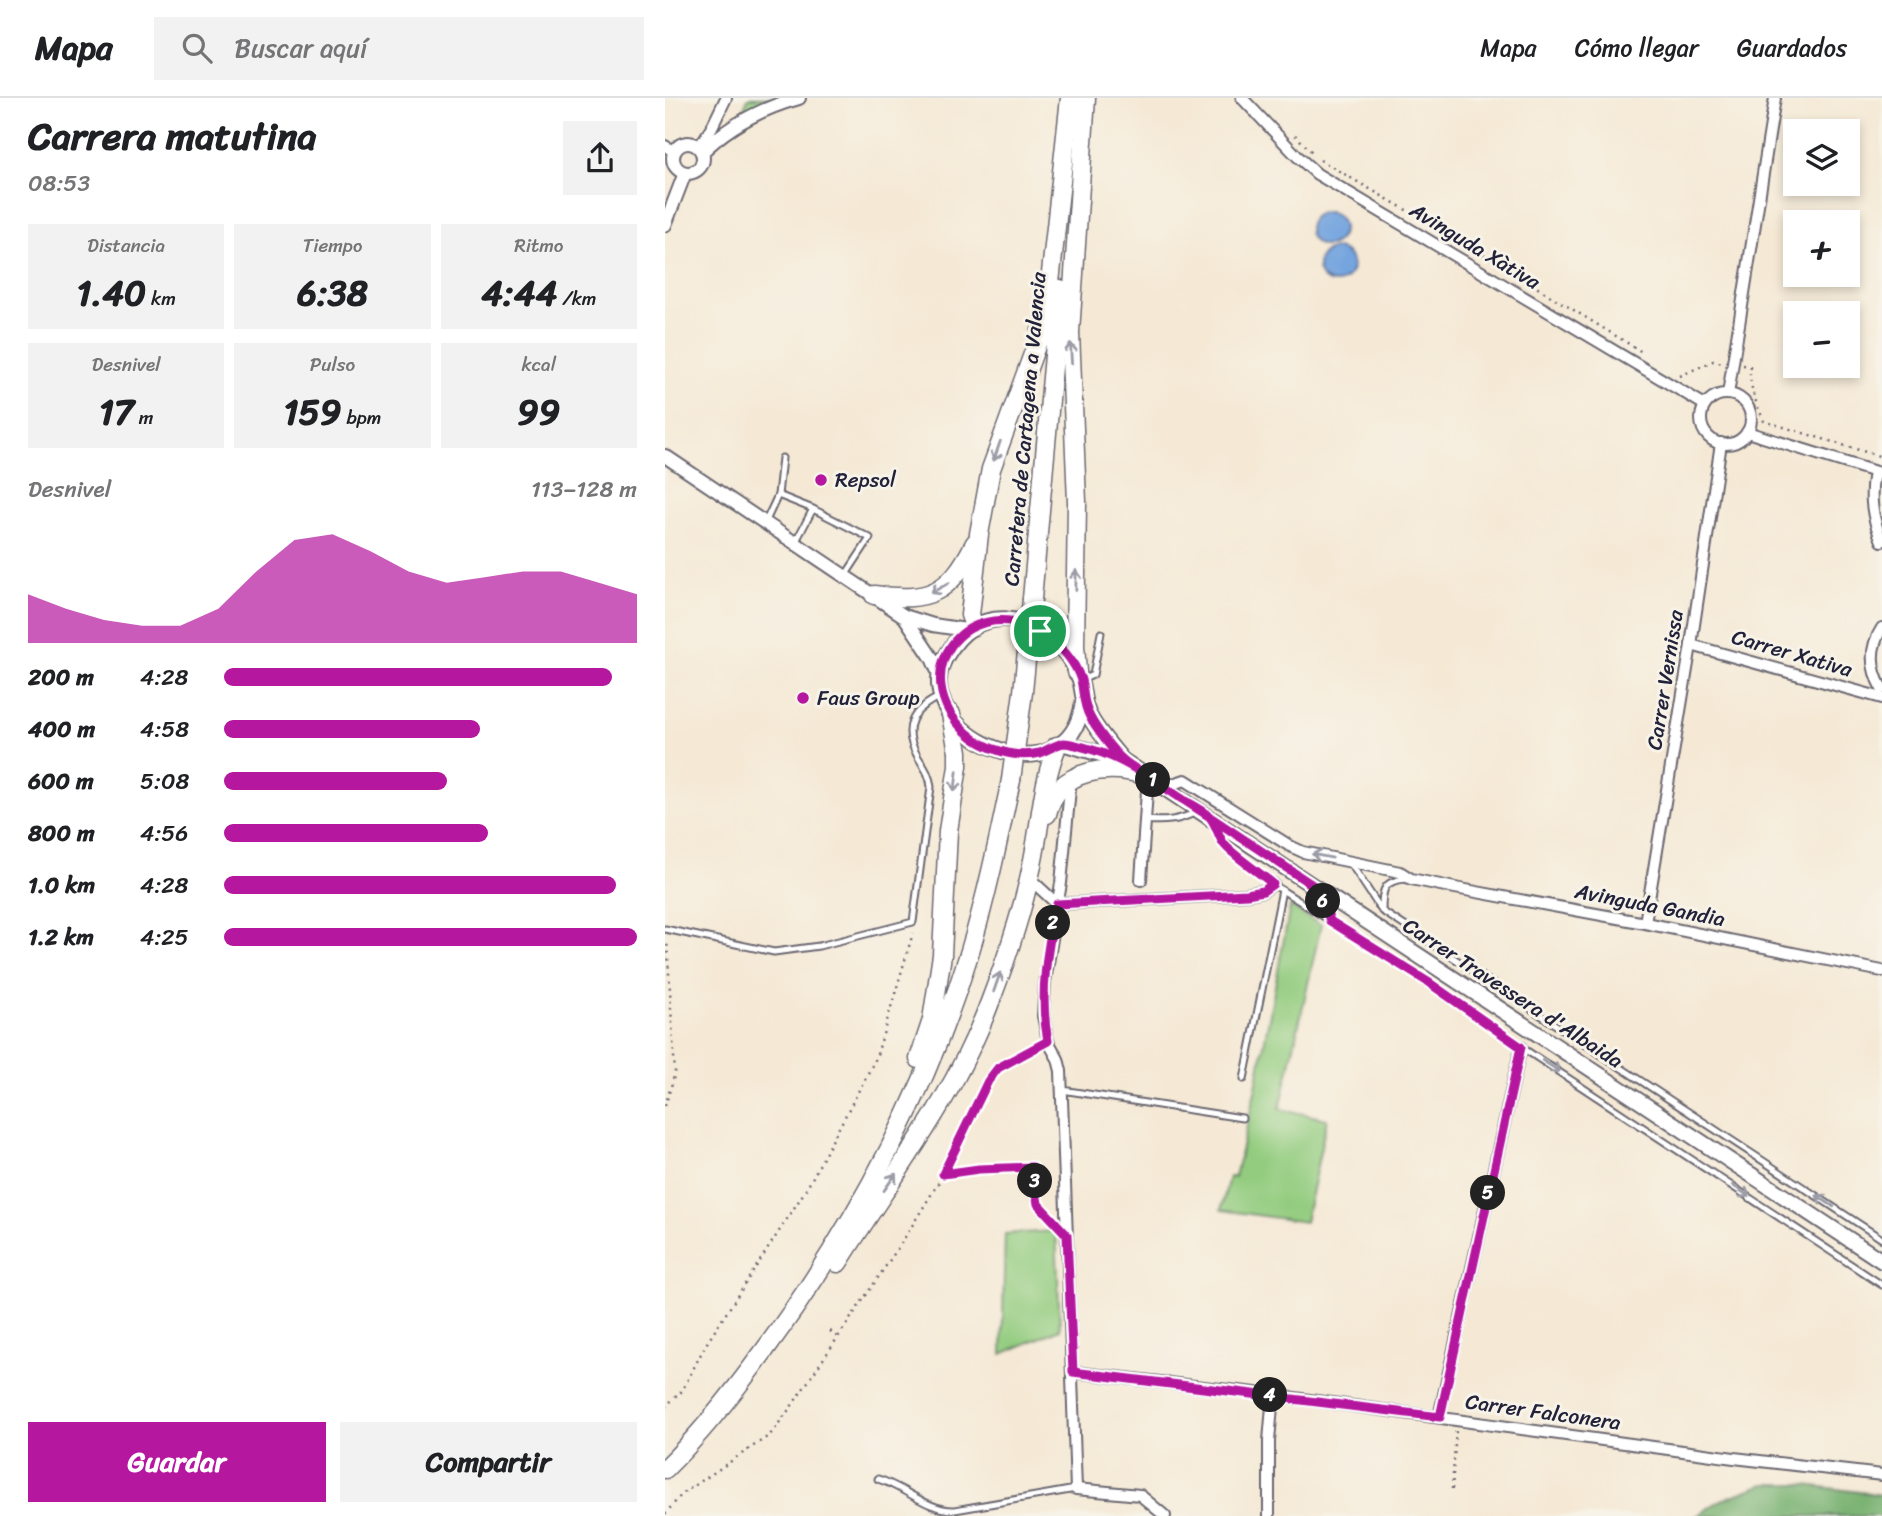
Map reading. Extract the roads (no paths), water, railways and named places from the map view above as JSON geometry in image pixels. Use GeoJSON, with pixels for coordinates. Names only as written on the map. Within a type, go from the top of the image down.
{"type":"FeatureCollection","features":[{"type":"Feature","properties":{"kind":"highway"},"geometry":{"type":"LineString","coordinates":[[970,628],[979,534],[991,470],[1040,334],[1048,301],[1070,98]]}},
{"type":"Feature","properties":{"kind":"highway","name":"Carretera de Cartagena a Valencia"},"geometry":{"type":"LineString","coordinates":[[665,1469],[736,1389],[810,1287],[856,1210],[928,1066],[970,951],[1011,780],[1023,692],[1078,98]]}},
{"type":"Feature","properties":{"kind":"highway"},"geometry":{"type":"LineString","coordinates":[[1079,676],[1075,646],[1077,502],[1070,332],[1086,98]]}},
{"type":"Feature","properties":{"kind":"highway"},"geometry":{"type":"LineString","coordinates":[[874,595],[909,599],[937,591],[951,582],[957,574],[979,534]]}},
{"type":"Feature","properties":{"kind":"highway"},"geometry":{"type":"LineString","coordinates":[[810,1287],[830,1236],[873,1157],[914,1072],[932,1020],[942,955],[947,831],[958,766],[951,714]]}},
{"type":"Feature","properties":{"kind":"highway"},"geometry":{"type":"LineString","coordinates":[[792,1313],[817,1297],[949,1089],[990,1004],[1019,916],[1034,857],[1044,789],[1060,745]]}},
{"type":"Feature","properties":{"kind":"highway"},"geometry":{"type":"LineString","coordinates":[[1034,857],[1055,794],[1073,779],[1095,770],[1107,769],[1129,770],[1148,776]]}},
{"type":"Feature","properties":{"kind":"main road"},"geometry":{"type":"LineString","coordinates":[[996,619],[1008,619],[1028,625],[1059,646],[1079,676],[1083,702],[1075,726],[1060,745],[1030,755],[994,750],[965,732],[951,714],[942,695],[940,676],[941,665],[951,646],[970,628],[996,619]]}},
{"type":"Feature","properties":{"kind":"main road","name":"Carrer Travessera d'Albaida"},"geometry":{"type":"LineString","coordinates":[[1083,702],[1090,718],[1122,760]]}},
{"type":"Feature","properties":{"kind":"main road","name":"Carrer Travessera d'Albaida"},"geometry":{"type":"LineString","coordinates":[[1060,745],[1122,760],[1148,776],[1882,1261]]}},
{"type":"Feature","properties":{"kind":"street"},"geometry":{"type":"LineString","coordinates":[[700,149],[726,98]]}},
{"type":"Feature","properties":{"kind":"street"},"geometry":{"type":"LineString","coordinates":[[700,149],[739,123],[799,98]]}},
{"type":"Feature","properties":{"kind":"street","name":"Avinguda Xàtiva"},"geometry":{"type":"LineString","coordinates":[[1242,98],[1317,174],[1705,405]]}},
{"type":"Feature","properties":{"kind":"street"},"geometry":{"type":"LineString","coordinates":[[1728,394],[1775,98]]}},
{"type":"Feature","properties":{"kind":"street"},"geometry":{"type":"LineString","coordinates":[[685,143],[700,149],[704,160],[698,169],[685,173],[675,165],[670,149],[685,143]]}},
{"type":"Feature","properties":{"kind":"street"},"geometry":{"type":"LineString","coordinates":[[665,225],[685,173]]}},
{"type":"Feature","properties":{"kind":"street"},"geometry":{"type":"LineString","coordinates":[[1728,394],[1737,396],[1749,408],[1750,424],[1747,432],[1736,442],[1721,443],[1713,440],[1703,428],[1702,413],[1705,405],[1715,396],[1728,394]]}},
{"type":"Feature","properties":{"kind":"street"},"geometry":{"type":"LineString","coordinates":[[1747,432],[1878,473],[1871,498],[1873,515],[1882,539]]}},
{"type":"Feature","properties":{"kind":"street","name":"Carrer Vernissa"},"geometry":{"type":"LineString","coordinates":[[1645,923],[1721,443]]}},
{"type":"Feature","properties":{"kind":"street"},"geometry":{"type":"LineString","coordinates":[[665,456],[904,616],[933,625],[970,628]]}},
{"type":"Feature","properties":{"kind":"street"},"geometry":{"type":"LineString","coordinates":[[904,616],[932,658],[940,676]]}},
{"type":"Feature","properties":{"kind":"street"},"geometry":{"type":"LineString","coordinates":[[1882,628],[1873,645],[1871,661],[1875,677],[1882,689]]}},
{"type":"Feature","properties":{"kind":"street","name":"Carrer Xativa"},"geometry":{"type":"LineString","coordinates":[[1691,645],[1882,698]]}},
{"type":"Feature","properties":{"kind":"street"},"geometry":{"type":"LineString","coordinates":[[1142,880],[1148,776]]}},
{"type":"Feature","properties":{"kind":"street","name":"Avinguda Gandia"},"geometry":{"type":"LineString","coordinates":[[1164,787],[1185,780],[1303,852],[1400,872],[1411,879],[1882,971]]}},
{"type":"Feature","properties":{"kind":"street"},"geometry":{"type":"LineString","coordinates":[[1070,789],[1043,1016],[1048,1041],[1059,1065],[1062,1090],[1076,1489],[1140,1495],[1165,1516]]}},
{"type":"Feature","properties":{"kind":"street"},"geometry":{"type":"LineString","coordinates":[[1029,878],[1057,904],[1234,895],[1277,887]]}},
{"type":"Feature","properties":{"kind":"street"},"geometry":{"type":"LineString","coordinates":[[1440,1417],[1521,1047]]}},
{"type":"Feature","properties":{"kind":"street","name":"Carrer Falconera"},"geometry":{"type":"LineString","coordinates":[[1073,1372],[1273,1395],[1723,1457],[1882,1475]]}},
{"type":"Feature","properties":{"kind":"street"},"geometry":{"type":"LineString","coordinates":[[1269,1516],[1269,1441],[1273,1395]]}},
{"type":"Feature","properties":{"kind":"lane"},"geometry":{"type":"LineString","coordinates":[[765,523],[778,495],[782,458]]}},
{"type":"Feature","properties":{"kind":"lane"},"geometry":{"type":"LineString","coordinates":[[778,495],[813,509],[870,538],[845,576]]}},
{"type":"Feature","properties":{"kind":"lane"},"geometry":{"type":"LineString","coordinates":[[795,543],[813,509]]}},
{"type":"Feature","properties":{"kind":"lane"},"geometry":{"type":"LineString","coordinates":[[1079,676],[1093,675],[1101,633]]}},
{"type":"Feature","properties":{"kind":"lane"},"geometry":{"type":"LineString","coordinates":[[666,929],[774,952],[819,946],[913,922],[932,787],[913,748],[910,728],[914,713],[942,695]]}},
{"type":"Feature","properties":{"kind":"lane"},"geometry":{"type":"LineString","coordinates":[[1145,821],[1162,822],[1204,814],[1225,846],[1277,887],[1428,982],[1521,1047],[1882,1286]]}},
{"type":"Feature","properties":{"kind":"lane"},"geometry":{"type":"LineString","coordinates":[[1349,861],[1382,911],[1882,1239]]}},
{"type":"Feature","properties":{"kind":"lane"},"geometry":{"type":"LineString","coordinates":[[1382,911],[1383,891],[1387,885],[1394,881],[1411,879]]}},
{"type":"Feature","properties":{"kind":"lane"},"geometry":{"type":"LineString","coordinates":[[1244,1079],[1277,887]]}},
{"type":"Feature","properties":{"kind":"lane"},"geometry":{"type":"LineString","coordinates":[[1320,890],[1330,921]]}},
{"type":"Feature","properties":{"kind":"lane"},"geometry":{"type":"LineString","coordinates":[[1062,1090],[1242,1118]]}},
{"type":"Feature","properties":{"kind":"lane"},"geometry":{"type":"LineString","coordinates":[[879,1479],[896,1484],[941,1510],[955,1510],[1076,1489]]}},
{"type":"Feature","properties":{"kind":"water"},"geometry":{"type":"Polygon","coordinates":[[[1326,212],[1338,217],[1343,229],[1338,241],[1326,246],[1314,241],[1309,229],[1314,217],[1326,212]]]}},
{"type":"Feature","properties":{"kind":"water"},"geometry":{"type":"Polygon","coordinates":[[[1335,249],[1347,254],[1352,266],[1347,278],[1335,283],[1323,278],[1318,266],[1323,254],[1335,249]]]}},
{"type":"Feature","properties":{"kind":"place","name":"Repsol"},"geometry":{"type":"Point","coordinates":[821,480]}},
{"type":"Feature","properties":{"kind":"place","name":"Faus Group"},"geometry":{"type":"Point","coordinates":[803,698]}}]}
